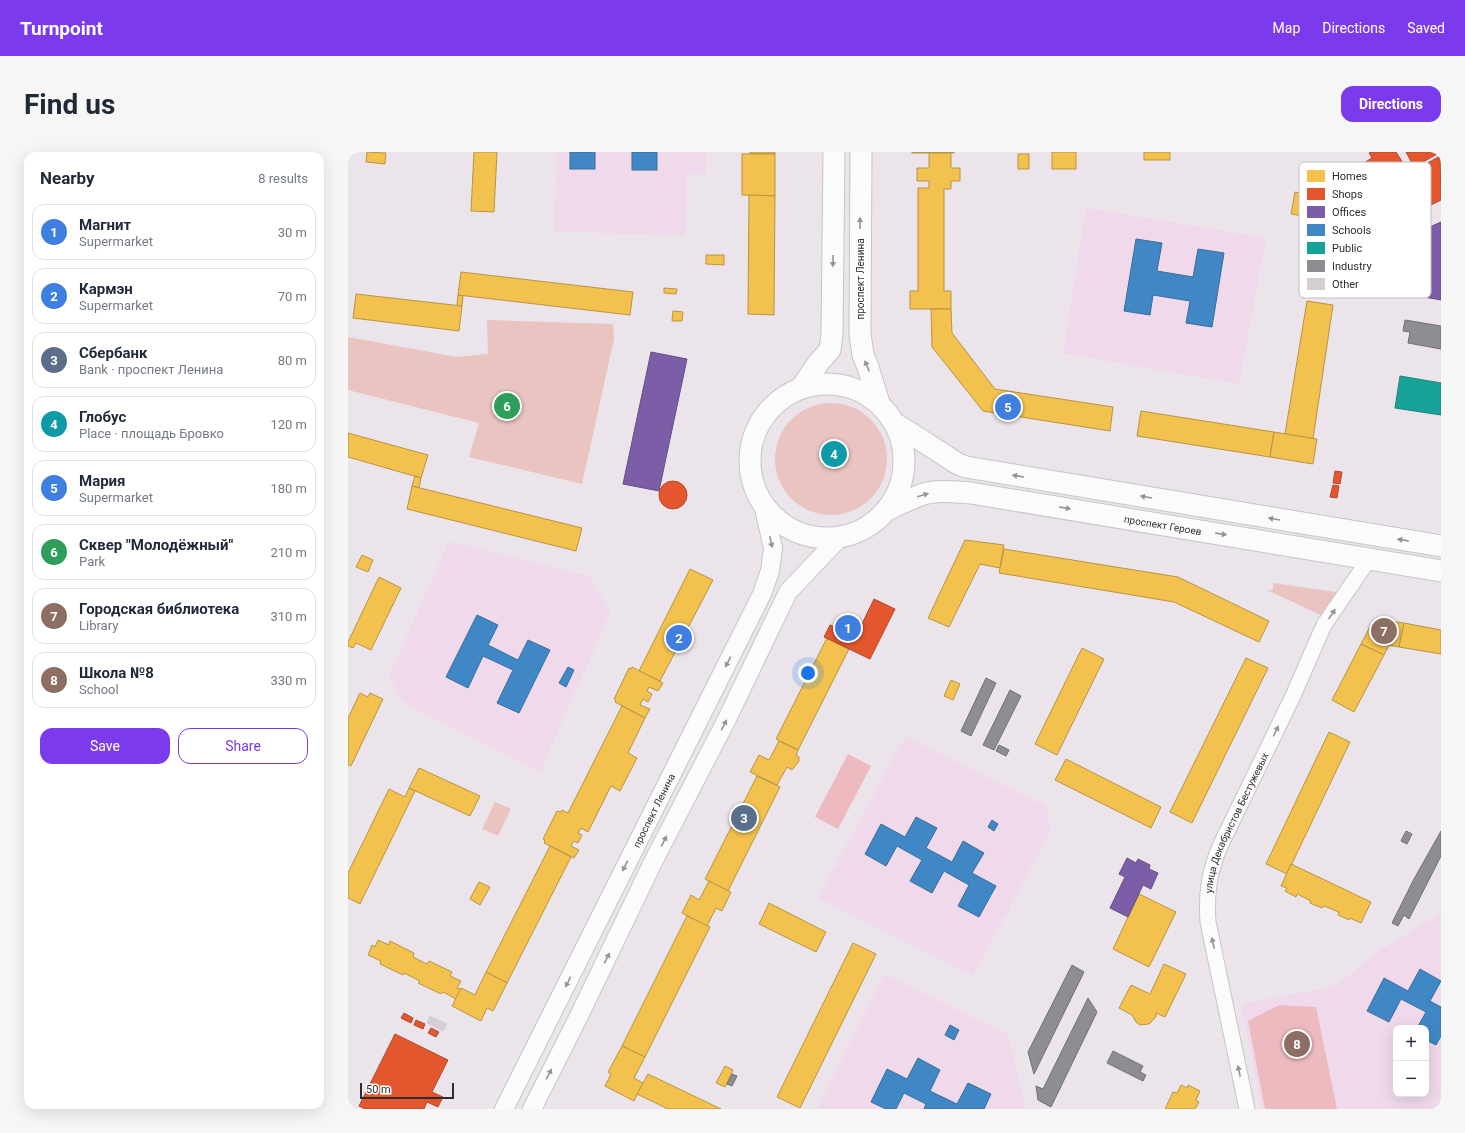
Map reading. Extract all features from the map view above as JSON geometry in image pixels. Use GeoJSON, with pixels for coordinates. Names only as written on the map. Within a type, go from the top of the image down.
{"type":"FeatureCollection","features":[{"type":"Feature","properties":{"kind":"main road"},"geometry":{"type":"LineString","coordinates":[[802,387],[819,362],[830,350],[832,334],[834,152]]}},
{"type":"Feature","properties":{"kind":"main road","name":"проспект Ленина"},"geometry":{"type":"LineString","coordinates":[[861,152],[860,334],[863,355],[879,403]]}},
{"type":"Feature","properties":{"kind":"main road"},"geometry":{"type":"LineString","coordinates":[[897,425],[905,454],[902,484],[887,510],[871,524],[852,534],[839,538],[810,536],[783,524],[763,504],[751,471],[750,451],[756,431],[766,414],[782,398],[802,387],[829,383],[856,388],[879,403],[897,425],[958,464],[966,467],[1441,546]]}},
{"type":"Feature","properties":{"kind":"main road","name":"проспект Героев"},"geometry":{"type":"LineString","coordinates":[[887,510],[919,495],[946,491],[971,493],[1441,571]]}},
{"type":"Feature","properties":{"kind":"street","name":"проспект Ленина"},"geometry":{"type":"LineString","coordinates":[[504,1109],[762,594],[770,571],[773,548],[763,504]]}},
{"type":"Feature","properties":{"kind":"street"},"geometry":{"type":"LineString","coordinates":[[532,1109],[577,1020],[654,860],[726,721],[788,592],[839,538]]}},
{"type":"Feature","properties":{"kind":"street","name":"улица Декабристов Бестужевых"},"geometry":{"type":"LineString","coordinates":[[1247,1109],[1208,922],[1207,890],[1211,868],[1224,837],[1292,698],[1324,625],[1370,559]]}},
{"type":"Feature","properties":{"kind":"shaded area"},"geometry":{"type":"Polygon","coordinates":[[[557,152],[707,152],[706,173],[687,173],[685,236],[554,231],[557,152]]]}},
{"type":"Feature","properties":{"kind":"shaded area"},"geometry":{"type":"Polygon","coordinates":[[[1086,208],[1266,238],[1239,384],[1063,353],[1086,208]]]}},
{"type":"Feature","properties":{"kind":"shaded area"},"geometry":{"type":"Polygon","coordinates":[[[487,320],[613,324],[614,339],[582,484],[469,457],[479,423],[348,390],[348,337],[457,357],[488,354],[487,320]]]}},
{"type":"Feature","properties":{"kind":"shaded area"},"geometry":{"type":"Polygon","coordinates":[[[831,403],[852,407],[870,420],[883,438],[887,459],[883,480],[870,498],[852,511],[831,515],[810,511],[792,498],[779,480],[775,459],[779,438],[792,420],[810,407],[831,403]]]}},
{"type":"Feature","properties":{"kind":"shaded area"},"geometry":{"type":"Polygon","coordinates":[[[449,542],[591,577],[610,613],[540,772],[408,706],[398,695],[389,676],[449,542]]]}},
{"type":"Feature","properties":{"kind":"shaded area"},"geometry":{"type":"Polygon","coordinates":[[[1273,583],[1336,592],[1336,597],[1323,616],[1267,590],[1273,590],[1273,583]]]}},
{"type":"Feature","properties":{"kind":"shaded area"},"geometry":{"type":"Polygon","coordinates":[[[905,737],[1046,806],[1051,831],[973,976],[818,898],[905,737]]]}},
{"type":"Feature","properties":{"kind":"shaded area"},"geometry":{"type":"Polygon","coordinates":[[[848,754],[871,766],[838,829],[815,817],[848,754]]]}},
{"type":"Feature","properties":{"kind":"shaded area"},"geometry":{"type":"Polygon","coordinates":[[[495,802],[511,809],[498,836],[482,829],[495,802]]]}},
{"type":"Feature","properties":{"kind":"shaded area"},"geometry":{"type":"Polygon","coordinates":[[[1441,913],[1441,1109],[1262,1109],[1241,1004],[1335,986],[1380,950],[1441,913]]]}},
{"type":"Feature","properties":{"kind":"shaded area"},"geometry":{"type":"Polygon","coordinates":[[[884,974],[1007,1034],[1013,1052],[1025,1109],[817,1109],[884,974]]]}},
{"type":"Feature","properties":{"kind":"shaded area"},"geometry":{"type":"Polygon","coordinates":[[[1279,1005],[1316,1007],[1337,1109],[1265,1109],[1248,1021],[1279,1005]]]}},
{"type":"Feature","properties":{"kind":"building: Homes"},"geometry":{"type":"Polygon","coordinates":[[[367,152],[386,153],[385,164],[366,162],[367,152]]]}},
{"type":"Feature","properties":{"kind":"building: Homes"},"geometry":{"type":"Polygon","coordinates":[[[474,152],[497,152],[494,212],[471,211],[474,152]]]}},
{"type":"Feature","properties":{"kind":"building: Homes"},"geometry":{"type":"Polygon","coordinates":[[[750,152],[775,152],[775,154],[750,154],[750,152]]]}},
{"type":"Feature","properties":{"kind":"building: Homes"},"geometry":{"type":"Polygon","coordinates":[[[954,152],[954,153],[912,153],[954,152]]]}},
{"type":"Feature","properties":{"kind":"building: Homes"},"geometry":{"type":"Polygon","coordinates":[[[1052,152],[1076,152],[1076,169],[1052,169],[1052,152]]]}},
{"type":"Feature","properties":{"kind":"building: Homes"},"geometry":{"type":"Polygon","coordinates":[[[1144,152],[1170,152],[1170,160],[1144,160],[1144,152]]]}},
{"type":"Feature","properties":{"kind":"building: Homes"},"geometry":{"type":"Polygon","coordinates":[[[929,153],[951,153],[951,168],[960,168],[960,181],[951,181],[951,189],[944,189],[944,291],[951,291],[951,309],[910,309],[910,291],[918,291],[918,188],[929,188],[929,181],[917,181],[917,168],[929,168],[929,153]]]}},
{"type":"Feature","properties":{"kind":"building: Homes"},"geometry":{"type":"Polygon","coordinates":[[[742,154],[775,154],[775,196],[742,195],[742,154]]]}},
{"type":"Feature","properties":{"kind":"building: Homes"},"geometry":{"type":"Polygon","coordinates":[[[1018,154],[1029,154],[1029,169],[1018,169],[1018,154]]]}},
{"type":"Feature","properties":{"kind":"building: Homes"},"geometry":{"type":"Polygon","coordinates":[[[1295,192],[1299,193],[1299,215],[1291,214],[1295,192]]]}},
{"type":"Feature","properties":{"kind":"building: Homes"},"geometry":{"type":"Polygon","coordinates":[[[749,195],[775,196],[774,315],[748,314],[749,195]]]}},
{"type":"Feature","properties":{"kind":"building: Homes"},"geometry":{"type":"Polygon","coordinates":[[[706,255],[724,255],[724,265],[706,264],[706,255]]]}},
{"type":"Feature","properties":{"kind":"building: Homes"},"geometry":{"type":"Polygon","coordinates":[[[461,272],[633,292],[630,315],[458,295],[461,272]]]}},
{"type":"Feature","properties":{"kind":"building: Homes"},"geometry":{"type":"Polygon","coordinates":[[[664,288],[677,289],[676,294],[664,293],[664,288]]]}},
{"type":"Feature","properties":{"kind":"building: Homes"},"geometry":{"type":"Polygon","coordinates":[[[356,294],[462,306],[459,331],[353,318],[356,294]]]}},
{"type":"Feature","properties":{"kind":"building: Homes"},"geometry":{"type":"Polygon","coordinates":[[[458,295],[463,296],[462,306],[457,305],[458,295]]]}},
{"type":"Feature","properties":{"kind":"building: Homes"},"geometry":{"type":"Polygon","coordinates":[[[1307,301],[1333,305],[1313,439],[1285,434],[1307,301]]]}},
{"type":"Feature","properties":{"kind":"building: Homes"},"geometry":{"type":"Polygon","coordinates":[[[931,309],[951,309],[952,333],[995,389],[1113,407],[1110,431],[983,411],[932,347],[931,309]]]}},
{"type":"Feature","properties":{"kind":"building: Homes"},"geometry":{"type":"Polygon","coordinates":[[[673,311],[683,312],[682,321],[672,321],[673,311]]]}},
{"type":"Feature","properties":{"kind":"building: Homes"},"geometry":{"type":"Polygon","coordinates":[[[1141,411],[1274,432],[1270,457],[1137,436],[1141,411]]]}},
{"type":"Feature","properties":{"kind":"building: Homes"},"geometry":{"type":"Polygon","coordinates":[[[1274,432],[1317,439],[1313,464],[1270,457],[1274,432]]]}},
{"type":"Feature","properties":{"kind":"building: Homes"},"geometry":{"type":"Polygon","coordinates":[[[348,433],[428,455],[421,478],[348,457],[348,433]]]}},
{"type":"Feature","properties":{"kind":"building: Homes"},"geometry":{"type":"Polygon","coordinates":[[[415,476],[421,478],[419,488],[412,486],[415,476]]]}},
{"type":"Feature","properties":{"kind":"building: Homes"},"geometry":{"type":"Polygon","coordinates":[[[412,486],[582,528],[576,551],[407,509],[412,486]]]}},
{"type":"Feature","properties":{"kind":"building: Homes"},"geometry":{"type":"Polygon","coordinates":[[[965,540],[1004,545],[1000,568],[980,564],[949,627],[928,618],[965,540]]]}},
{"type":"Feature","properties":{"kind":"building: Homes"},"geometry":{"type":"Polygon","coordinates":[[[1004,549],[1178,577],[1269,621],[1259,642],[1174,602],[999,573],[1004,549]]]}},
{"type":"Feature","properties":{"kind":"building: Homes"},"geometry":{"type":"Polygon","coordinates":[[[362,555],[373,560],[368,572],[356,567],[362,555]]]}},
{"type":"Feature","properties":{"kind":"building: Homes"},"geometry":{"type":"Polygon","coordinates":[[[690,569],[713,580],[660,681],[639,671],[690,569]]]}},
{"type":"Feature","properties":{"kind":"building: Homes"},"geometry":{"type":"Polygon","coordinates":[[[379,577],[401,588],[371,650],[356,643],[353,648],[348,646],[348,642],[379,577]]]}},
{"type":"Feature","properties":{"kind":"building: Homes"},"geometry":{"type":"Polygon","coordinates":[[[1382,620],[1404,623],[1399,647],[1389,645],[1384,655],[1361,644],[1372,623],[1382,620]]]}},
{"type":"Feature","properties":{"kind":"building: Homes"},"geometry":{"type":"Polygon","coordinates":[[[1404,623],[1441,630],[1441,654],[1399,647],[1404,623]]]}},
{"type":"Feature","properties":{"kind":"building: Homes"},"geometry":{"type":"Polygon","coordinates":[[[827,638],[849,649],[798,750],[776,739],[827,638]]]}},
{"type":"Feature","properties":{"kind":"building: Homes"},"geometry":{"type":"Polygon","coordinates":[[[1361,644],[1384,655],[1354,712],[1332,700],[1361,644]]]}},
{"type":"Feature","properties":{"kind":"building: Homes"},"geometry":{"type":"Polygon","coordinates":[[[1082,648],[1104,659],[1057,755],[1035,744],[1082,648]]]}},
{"type":"Feature","properties":{"kind":"building: Homes"},"geometry":{"type":"Polygon","coordinates":[[[1246,658],[1268,668],[1192,823],[1170,812],[1246,658]]]}},
{"type":"Feature","properties":{"kind":"building: Homes"},"geometry":{"type":"Polygon","coordinates":[[[632,667],[663,683],[658,691],[649,687],[647,691],[652,694],[648,702],[643,699],[640,705],[650,709],[645,718],[615,702],[616,700],[614,699],[629,668],[631,669],[632,667]]]}},
{"type":"Feature","properties":{"kind":"building: Homes"},"geometry":{"type":"Polygon","coordinates":[[[951,680],[960,684],[953,700],[944,696],[951,680]]]}},
{"type":"Feature","properties":{"kind":"building: Homes"},"geometry":{"type":"Polygon","coordinates":[[[360,693],[368,697],[370,693],[383,699],[351,766],[348,765],[348,718],[360,693]]]}},
{"type":"Feature","properties":{"kind":"building: Homes"},"geometry":{"type":"Polygon","coordinates":[[[622,706],[645,718],[628,753],[637,758],[620,791],[611,786],[588,832],[581,828],[578,833],[582,835],[578,843],[574,841],[571,846],[579,850],[574,858],[544,843],[545,840],[543,839],[557,811],[561,812],[562,810],[568,813],[622,706]]]}},
{"type":"Feature","properties":{"kind":"building: Homes"},"geometry":{"type":"Polygon","coordinates":[[[1329,732],[1350,742],[1287,874],[1266,864],[1329,732]]]}},
{"type":"Feature","properties":{"kind":"building: Homes"},"geometry":{"type":"Polygon","coordinates":[[[779,741],[798,750],[796,755],[799,757],[799,761],[792,770],[787,767],[777,785],[750,772],[759,755],[769,760],[779,741]]]}},
{"type":"Feature","properties":{"kind":"building: Homes"},"geometry":{"type":"Polygon","coordinates":[[[1066,759],[1161,807],[1151,828],[1055,780],[1066,759]]]}},
{"type":"Feature","properties":{"kind":"building: Homes"},"geometry":{"type":"Polygon","coordinates":[[[419,768],[480,796],[470,816],[409,788],[419,768]]]}},
{"type":"Feature","properties":{"kind":"building: Homes"},"geometry":{"type":"Polygon","coordinates":[[[757,776],[780,787],[728,891],[705,879],[757,776]]]}},
{"type":"Feature","properties":{"kind":"building: Homes"},"geometry":{"type":"Polygon","coordinates":[[[409,788],[415,791],[360,904],[348,898],[348,873],[389,789],[405,797],[409,788]]]}},
{"type":"Feature","properties":{"kind":"building: Homes"},"geometry":{"type":"Polygon","coordinates":[[[550,846],[571,857],[507,983],[486,972],[550,846]]]}},
{"type":"Feature","properties":{"kind":"building: Homes"},"geometry":{"type":"Polygon","coordinates":[[[1291,864],[1371,902],[1361,923],[1338,915],[1339,912],[1324,906],[1322,908],[1310,903],[1311,901],[1297,894],[1296,897],[1285,891],[1287,888],[1281,886],[1291,864]]]}},
{"type":"Feature","properties":{"kind":"building: Homes"},"geometry":{"type":"Polygon","coordinates":[[[709,881],[731,892],[722,911],[716,908],[707,926],[682,913],[691,895],[699,900],[709,881]]]}},
{"type":"Feature","properties":{"kind":"building: Homes"},"geometry":{"type":"Polygon","coordinates":[[[479,882],[490,887],[480,905],[470,899],[479,882]]]}},
{"type":"Feature","properties":{"kind":"building: Homes"},"geometry":{"type":"Polygon","coordinates":[[[1139,894],[1176,912],[1149,967],[1113,949],[1139,894]]]}},
{"type":"Feature","properties":{"kind":"building: Homes"},"geometry":{"type":"Polygon","coordinates":[[[769,903],[826,932],[816,952],[759,924],[769,903]]]}},
{"type":"Feature","properties":{"kind":"building: Homes"},"geometry":{"type":"Polygon","coordinates":[[[687,916],[710,927],[645,1057],[622,1046],[687,916]]]}},
{"type":"Feature","properties":{"kind":"building: Homes"},"geometry":{"type":"Polygon","coordinates":[[[378,940],[389,945],[390,941],[414,953],[413,957],[427,964],[429,961],[452,972],[450,976],[461,981],[457,988],[461,989],[456,999],[443,992],[441,994],[418,983],[420,981],[404,973],[403,975],[380,964],[381,961],[368,955],[372,945],[375,947],[378,940]]]}},
{"type":"Feature","properties":{"kind":"building: Homes"},"geometry":{"type":"Polygon","coordinates":[[[853,943],[876,954],[800,1108],[777,1097],[853,943]]]}},
{"type":"Feature","properties":{"kind":"building: Homes"},"geometry":{"type":"Polygon","coordinates":[[[1164,964],[1186,974],[1165,1017],[1156,1013],[1156,1017],[1149,1024],[1140,1025],[1136,1022],[1132,1015],[1119,1008],[1131,985],[1150,994],[1164,964]]]}},
{"type":"Feature","properties":{"kind":"building: Homes"},"geometry":{"type":"Polygon","coordinates":[[[486,972],[507,983],[493,1011],[487,1008],[481,1021],[452,1006],[461,988],[475,995],[486,972]]]}},
{"type":"Feature","properties":{"kind":"building: Homes"},"geometry":{"type":"Polygon","coordinates":[[[622,1046],[645,1057],[634,1078],[643,1083],[634,1101],[605,1086],[611,1074],[608,1072],[622,1046]]]}},
{"type":"Feature","properties":{"kind":"building: Homes"},"geometry":{"type":"Polygon","coordinates":[[[725,1066],[733,1070],[725,1087],[716,1083],[725,1066]]]}},
{"type":"Feature","properties":{"kind":"building: Homes"},"geometry":{"type":"Polygon","coordinates":[[[648,1074],[721,1109],[668,1109],[637,1094],[648,1074]]]}},
{"type":"Feature","properties":{"kind":"building: Homes"},"geometry":{"type":"Polygon","coordinates":[[[1181,1085],[1187,1088],[1188,1085],[1200,1091],[1196,1100],[1199,1102],[1195,1109],[1165,1109],[1173,1092],[1177,1093],[1181,1085]]]}},
{"type":"Feature","properties":{"kind":"building: Shops"},"geometry":{"type":"Polygon","coordinates":[[[1396,152],[1402,162],[1365,162],[1372,158],[1369,153],[1396,152]]]}},
{"type":"Feature","properties":{"kind":"building: Shops"},"geometry":{"type":"Polygon","coordinates":[[[1406,152],[1439,153],[1423,162],[1411,162],[1406,152]]]}},
{"type":"Feature","properties":{"kind":"building: Shops"},"geometry":{"type":"Polygon","coordinates":[[[1440,156],[1441,200],[1431,205],[1431,162],[1430,162],[1440,156]]]}},
{"type":"Feature","properties":{"kind":"building: Shops"},"geometry":{"type":"Polygon","coordinates":[[[1335,471],[1342,472],[1340,484],[1333,483],[1335,471]]]}},
{"type":"Feature","properties":{"kind":"building: Shops"},"geometry":{"type":"Polygon","coordinates":[[[673,481],[683,485],[687,495],[683,505],[673,509],[663,505],[659,495],[663,485],[673,481]]]}},
{"type":"Feature","properties":{"kind":"building: Shops"},"geometry":{"type":"Polygon","coordinates":[[[1333,485],[1339,486],[1337,498],[1330,497],[1333,485]]]}},
{"type":"Feature","properties":{"kind":"building: Shops"},"geometry":{"type":"Polygon","coordinates":[[[874,599],[895,609],[870,659],[824,637],[830,625],[835,627],[840,618],[860,628],[874,599]]]}},
{"type":"Feature","properties":{"kind":"building: Shops"},"geometry":{"type":"Polygon","coordinates":[[[404,1013],[413,1018],[411,1023],[401,1018],[404,1013]]]}},
{"type":"Feature","properties":{"kind":"building: Shops"},"geometry":{"type":"Polygon","coordinates":[[[416,1020],[425,1024],[423,1029],[414,1025],[416,1020]]]}},
{"type":"Feature","properties":{"kind":"building: Shops"},"geometry":{"type":"Polygon","coordinates":[[[431,1028],[439,1032],[436,1037],[428,1033],[431,1028]]]}},
{"type":"Feature","properties":{"kind":"building: Shops"},"geometry":{"type":"Polygon","coordinates":[[[395,1034],[448,1060],[432,1092],[443,1097],[438,1107],[427,1102],[424,1109],[365,1109],[359,1106],[395,1034]]]}},
{"type":"Feature","properties":{"kind":"building: Offices"},"geometry":{"type":"Polygon","coordinates":[[[1441,222],[1441,300],[1430,298],[1431,226],[1441,222]]]}},
{"type":"Feature","properties":{"kind":"building: Offices"},"geometry":{"type":"Polygon","coordinates":[[[651,352],[687,359],[659,491],[623,484],[651,352]]]}},
{"type":"Feature","properties":{"kind":"building: Offices"},"geometry":{"type":"Polygon","coordinates":[[[1127,858],[1136,863],[1138,859],[1150,865],[1149,869],[1158,873],[1151,889],[1143,885],[1128,917],[1110,908],[1125,877],[1119,874],[1127,858]]]}},
{"type":"Feature","properties":{"kind":"building: Schools"},"geometry":{"type":"Polygon","coordinates":[[[570,152],[595,152],[595,169],[570,169],[570,152]]]}},
{"type":"Feature","properties":{"kind":"building: Schools"},"geometry":{"type":"Polygon","coordinates":[[[632,152],[657,152],[657,170],[632,170],[632,152]]]}},
{"type":"Feature","properties":{"kind":"building: Schools"},"geometry":{"type":"Polygon","coordinates":[[[1136,239],[1162,243],[1157,271],[1193,277],[1198,249],[1224,253],[1212,327],[1186,323],[1190,301],[1153,295],[1150,315],[1124,311],[1136,239]]]}},
{"type":"Feature","properties":{"kind":"building: Schools"},"geometry":{"type":"Polygon","coordinates":[[[477,615],[498,625],[488,645],[518,660],[528,640],[550,650],[519,713],[497,703],[513,670],[483,656],[468,688],[446,677],[477,615]]]}},
{"type":"Feature","properties":{"kind":"building: Schools"},"geometry":{"type":"Polygon","coordinates":[[[568,667],[574,670],[566,687],[559,683],[568,667]]]}},
{"type":"Feature","properties":{"kind":"building: Schools"},"geometry":{"type":"Polygon","coordinates":[[[916,817],[937,828],[926,848],[952,862],[963,841],[984,853],[972,873],[996,886],[979,917],[958,906],[969,885],[944,871],[932,893],[910,881],[922,860],[897,846],[886,866],[865,854],[881,824],[905,837],[916,817]]]}},
{"type":"Feature","properties":{"kind":"building: Schools"},"geometry":{"type":"Polygon","coordinates":[[[992,820],[998,824],[994,831],[988,827],[992,820]]]}},
{"type":"Feature","properties":{"kind":"building: Schools"},"geometry":{"type":"Polygon","coordinates":[[[1420,969],[1441,981],[1430,1001],[1441,1007],[1441,1036],[1436,1045],[1429,1042],[1429,1025],[1419,1025],[1426,1012],[1401,999],[1389,1022],[1367,1011],[1384,978],[1408,991],[1420,969]]]}},
{"type":"Feature","properties":{"kind":"building: Schools"},"geometry":{"type":"Polygon","coordinates":[[[950,1025],[959,1030],[954,1040],[945,1035],[950,1025]]]}},
{"type":"Feature","properties":{"kind":"building: Schools"},"geometry":{"type":"Polygon","coordinates":[[[918,1058],[940,1070],[930,1091],[957,1104],[968,1083],[991,1094],[984,1109],[924,1109],[926,1104],[904,1093],[896,1109],[886,1109],[871,1102],[887,1069],[907,1079],[918,1058]]]}},
{"type":"Feature","properties":{"kind":"building: Public"},"geometry":{"type":"Polygon","coordinates":[[[1400,376],[1441,383],[1441,415],[1395,408],[1400,376]]]}},
{"type":"Feature","properties":{"kind":"building: Industry"},"geometry":{"type":"Polygon","coordinates":[[[1405,320],[1441,326],[1441,349],[1408,343],[1410,332],[1403,331],[1405,320]]]}},
{"type":"Feature","properties":{"kind":"building: Industry"},"geometry":{"type":"Polygon","coordinates":[[[986,678],[996,683],[971,736],[961,731],[986,678]]]}},
{"type":"Feature","properties":{"kind":"building: Industry"},"geometry":{"type":"Polygon","coordinates":[[[1010,690],[1021,696],[994,750],[983,745],[1010,690]]]}},
{"type":"Feature","properties":{"kind":"building: Industry"},"geometry":{"type":"Polygon","coordinates":[[[999,745],[1009,750],[1006,756],[996,751],[999,745]]]}},
{"type":"Feature","properties":{"kind":"building: Industry"},"geometry":{"type":"Polygon","coordinates":[[[1406,831],[1412,834],[1407,844],[1401,841],[1406,831]]]}},
{"type":"Feature","properties":{"kind":"building: Industry"},"geometry":{"type":"Polygon","coordinates":[[[1441,831],[1441,856],[1409,919],[1404,915],[1398,926],[1392,923],[1414,879],[1441,831]]]}},
{"type":"Feature","properties":{"kind":"building: Industry"},"geometry":{"type":"Polygon","coordinates":[[[1072,965],[1084,972],[1034,1074],[1028,1052],[1072,965]]]}},
{"type":"Feature","properties":{"kind":"building: Industry"},"geometry":{"type":"Polygon","coordinates":[[[1088,998],[1097,1012],[1051,1107],[1038,1100],[1036,1086],[1043,1089],[1088,998]]]}},
{"type":"Feature","properties":{"kind":"building: Industry"},"geometry":{"type":"Polygon","coordinates":[[[1113,1051],[1143,1066],[1140,1072],[1146,1075],[1143,1081],[1107,1063],[1113,1051]]]}},
{"type":"Feature","properties":{"kind":"building: Industry"},"geometry":{"type":"Polygon","coordinates":[[[732,1074],[737,1076],[732,1086],[727,1084],[732,1074]]]}},
{"type":"Feature","properties":{"kind":"building: Other"},"geometry":{"type":"Polygon","coordinates":[[[430,1016],[447,1024],[443,1031],[427,1023],[430,1016]]]}},
{"type":"Feature","properties":{"kind":"place","name":"Сквер \"Молодёжный\""},"geometry":{"type":"Point","coordinates":[507,406]}},
{"type":"Feature","properties":{"kind":"place","name":"Мария"},"geometry":{"type":"Point","coordinates":[1008,407]}},
{"type":"Feature","properties":{"kind":"place","name":"Глобус"},"geometry":{"type":"Point","coordinates":[834,454]}},
{"type":"Feature","properties":{"kind":"place","name":"Магнит"},"geometry":{"type":"Point","coordinates":[848,628]}},
{"type":"Feature","properties":{"kind":"place","name":"Городская библиотека"},"geometry":{"type":"Point","coordinates":[1384,631]}},
{"type":"Feature","properties":{"kind":"place","name":"Кармэн"},"geometry":{"type":"Point","coordinates":[679,638]}},
{"type":"Feature","properties":{"kind":"place","name":"Сбербанк"},"geometry":{"type":"Point","coordinates":[744,818]}},
{"type":"Feature","properties":{"kind":"place","name":"Школа №8"},"geometry":{"type":"Point","coordinates":[1297,1044]}}]}
